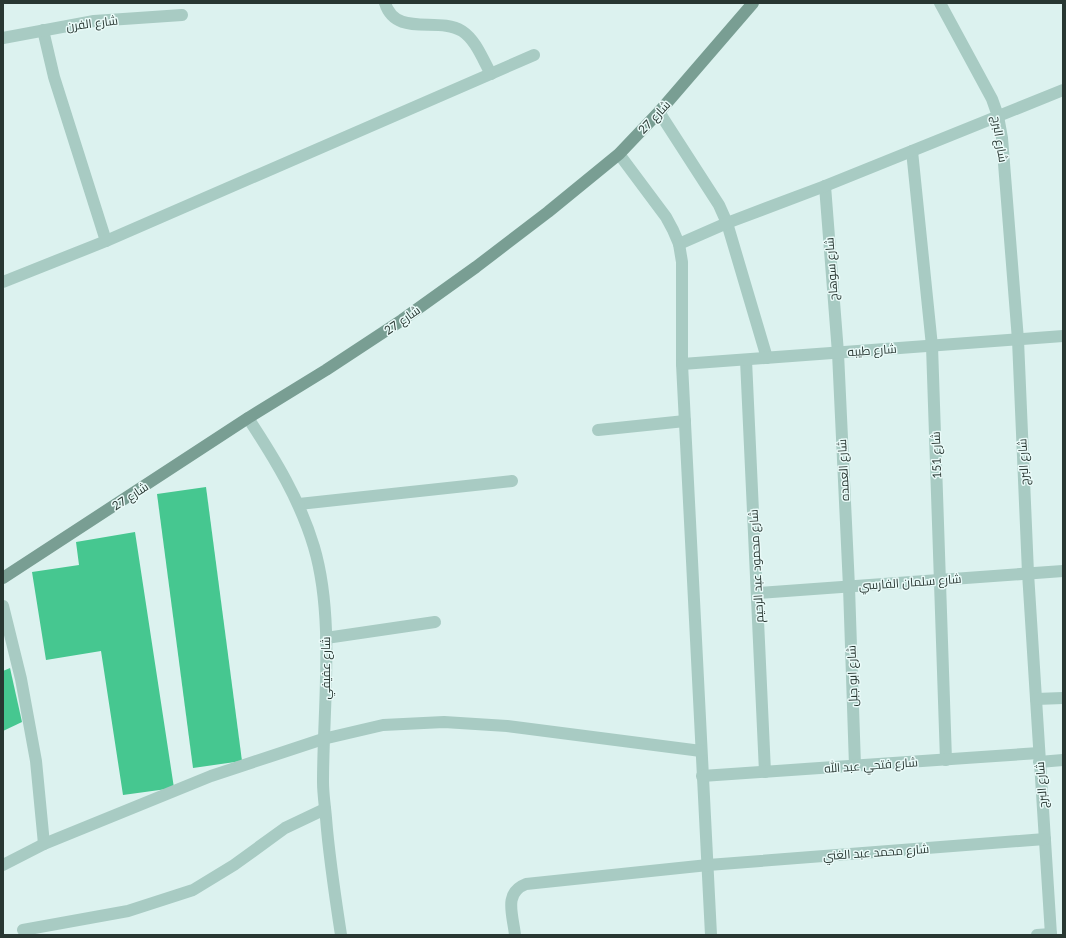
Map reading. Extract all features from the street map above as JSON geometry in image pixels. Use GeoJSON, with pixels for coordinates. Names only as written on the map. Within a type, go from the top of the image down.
{"type":"FeatureCollection","features":[{"type":"Feature","properties":{"kind":"street"},"geometry":{"type":"LineString","coordinates":[[385,3],[387,9],[395,18],[405,23],[446,25],[460,30],[470,37],[491,74]]}},
{"type":"Feature","properties":{"kind":"street","name":"شارع 27"},"geometry":{"type":"LineString","coordinates":[[3,578],[248,418],[326,370],[408,316],[476,267],[548,212],[619,154],[660,112],[753,3]]}},
{"type":"Feature","properties":{"kind":"street","name":"شارع البرج"},"geometry":{"type":"LineString","coordinates":[[940,3],[992,99],[998,116],[1002,138],[1018,340],[1028,573],[1051,934]]}},
{"type":"Feature","properties":{"kind":"street","name":"شارع الفرن"},"geometry":{"type":"LineString","coordinates":[[3,38],[94,21],[182,15]]}},
{"type":"Feature","properties":{"kind":"street"},"geometry":{"type":"LineString","coordinates":[[43,30],[54,77],[106,241]]}},
{"type":"Feature","properties":{"kind":"street"},"geometry":{"type":"LineString","coordinates":[[3,282],[106,241],[534,55]]}},
{"type":"Feature","properties":{"kind":"street"},"geometry":{"type":"LineString","coordinates":[[679,244],[727,223],[825,186],[1063,90]]}},
{"type":"Feature","properties":{"kind":"street"},"geometry":{"type":"LineString","coordinates":[[660,112],[719,205],[727,223],[767,358]]}},
{"type":"Feature","properties":{"kind":"street","name":"شارع 151"},"geometry":{"type":"LineString","coordinates":[[912,151],[932,346],[946,760]]}},
{"type":"Feature","properties":{"kind":"street"},"geometry":{"type":"LineString","coordinates":[[619,154],[666,218],[679,244],[682,262],[682,364],[711,935]]}},
{"type":"Feature","properties":{"kind":"street","name":"شارع سوهاج"},"geometry":{"type":"LineString","coordinates":[[825,186],[838,353]]}},
{"type":"Feature","properties":{"kind":"street","name":"شارع طيبه"},"geometry":{"type":"LineString","coordinates":[[682,364],[1063,336]]}},
{"type":"Feature","properties":{"kind":"street","name":"شارع العمده"},"geometry":{"type":"LineString","coordinates":[[838,353],[849,587]]}},
{"type":"Feature","properties":{"kind":"street","name":"شارع محمود عبد الرحيم"},"geometry":{"type":"LineString","coordinates":[[746,360],[765,772]]}},
{"type":"Feature","properties":{"kind":"street","name":"شارع عفيفي"},"geometry":{"type":"LineString","coordinates":[[248,418],[277,463],[299,504],[315,548],[324,594],[326,684],[323,739],[323,784],[329,850],[341,935]]}},
{"type":"Feature","properties":{"kind":"street"},"geometry":{"type":"LineString","coordinates":[[598,430],[685,421]]}},
{"type":"Feature","properties":{"kind":"street"},"geometry":{"type":"LineString","coordinates":[[299,504],[512,481]]}},
{"type":"Feature","properties":{"kind":"street","name":"شارع سلمان الفارسي"},"geometry":{"type":"LineString","coordinates":[[757,593],[1063,570]]}},
{"type":"Feature","properties":{"kind":"street","name":"شارع ابو جبل"},"geometry":{"type":"LineString","coordinates":[[849,587],[855,766]]}},
{"type":"Feature","properties":{"kind":"street"},"geometry":{"type":"LineString","coordinates":[[3,606],[20,679],[36,761],[44,844]]}},
{"type":"Feature","properties":{"kind":"street"},"geometry":{"type":"LineString","coordinates":[[326,638],[435,622]]}},
{"type":"Feature","properties":{"kind":"street"},"geometry":{"type":"LineString","coordinates":[[1036,699],[1063,698]]}},
{"type":"Feature","properties":{"kind":"street"},"geometry":{"type":"LineString","coordinates":[[3,865],[44,844],[211,776],[323,739],[383,726],[444,722],[507,726],[701,752]]}},
{"type":"Feature","properties":{"kind":"street","name":"شارع فتحي عبد الله"},"geometry":{"type":"LineString","coordinates":[[702,776],[946,760],[1039,758],[1063,760]]}},
{"type":"Feature","properties":{"kind":"street"},"geometry":{"type":"LineString","coordinates":[[23,930],[128,911],[193,890],[234,865],[285,828],[325,809]]}},
{"type":"Feature","properties":{"kind":"street","name":"شارع محمد عبد الغني"},"geometry":{"type":"LineString","coordinates":[[515,935],[511,899],[519,886],[526,884],[708,864],[1045,839]]}},
{"type":"Feature","properties":{"kind":"street"},"geometry":{"type":"LineString","coordinates":[[1037,935],[1051,934]]}},
{"type":"Feature","properties":{"kind":"building"},"geometry":{"type":"Polygon","coordinates":[[[206,487],[242,761],[193,768],[157,494],[206,487]]]}},
{"type":"Feature","properties":{"kind":"building"},"geometry":{"type":"Polygon","coordinates":[[[135,532],[174,788],[123,795],[101,651],[46,660],[32,572],[79,565],[76,542],[135,532]]]}},
{"type":"Feature","properties":{"kind":"building"},"geometry":{"type":"Polygon","coordinates":[[[10,668],[22,722],[3,731],[3,671],[10,668]]]}}]}
